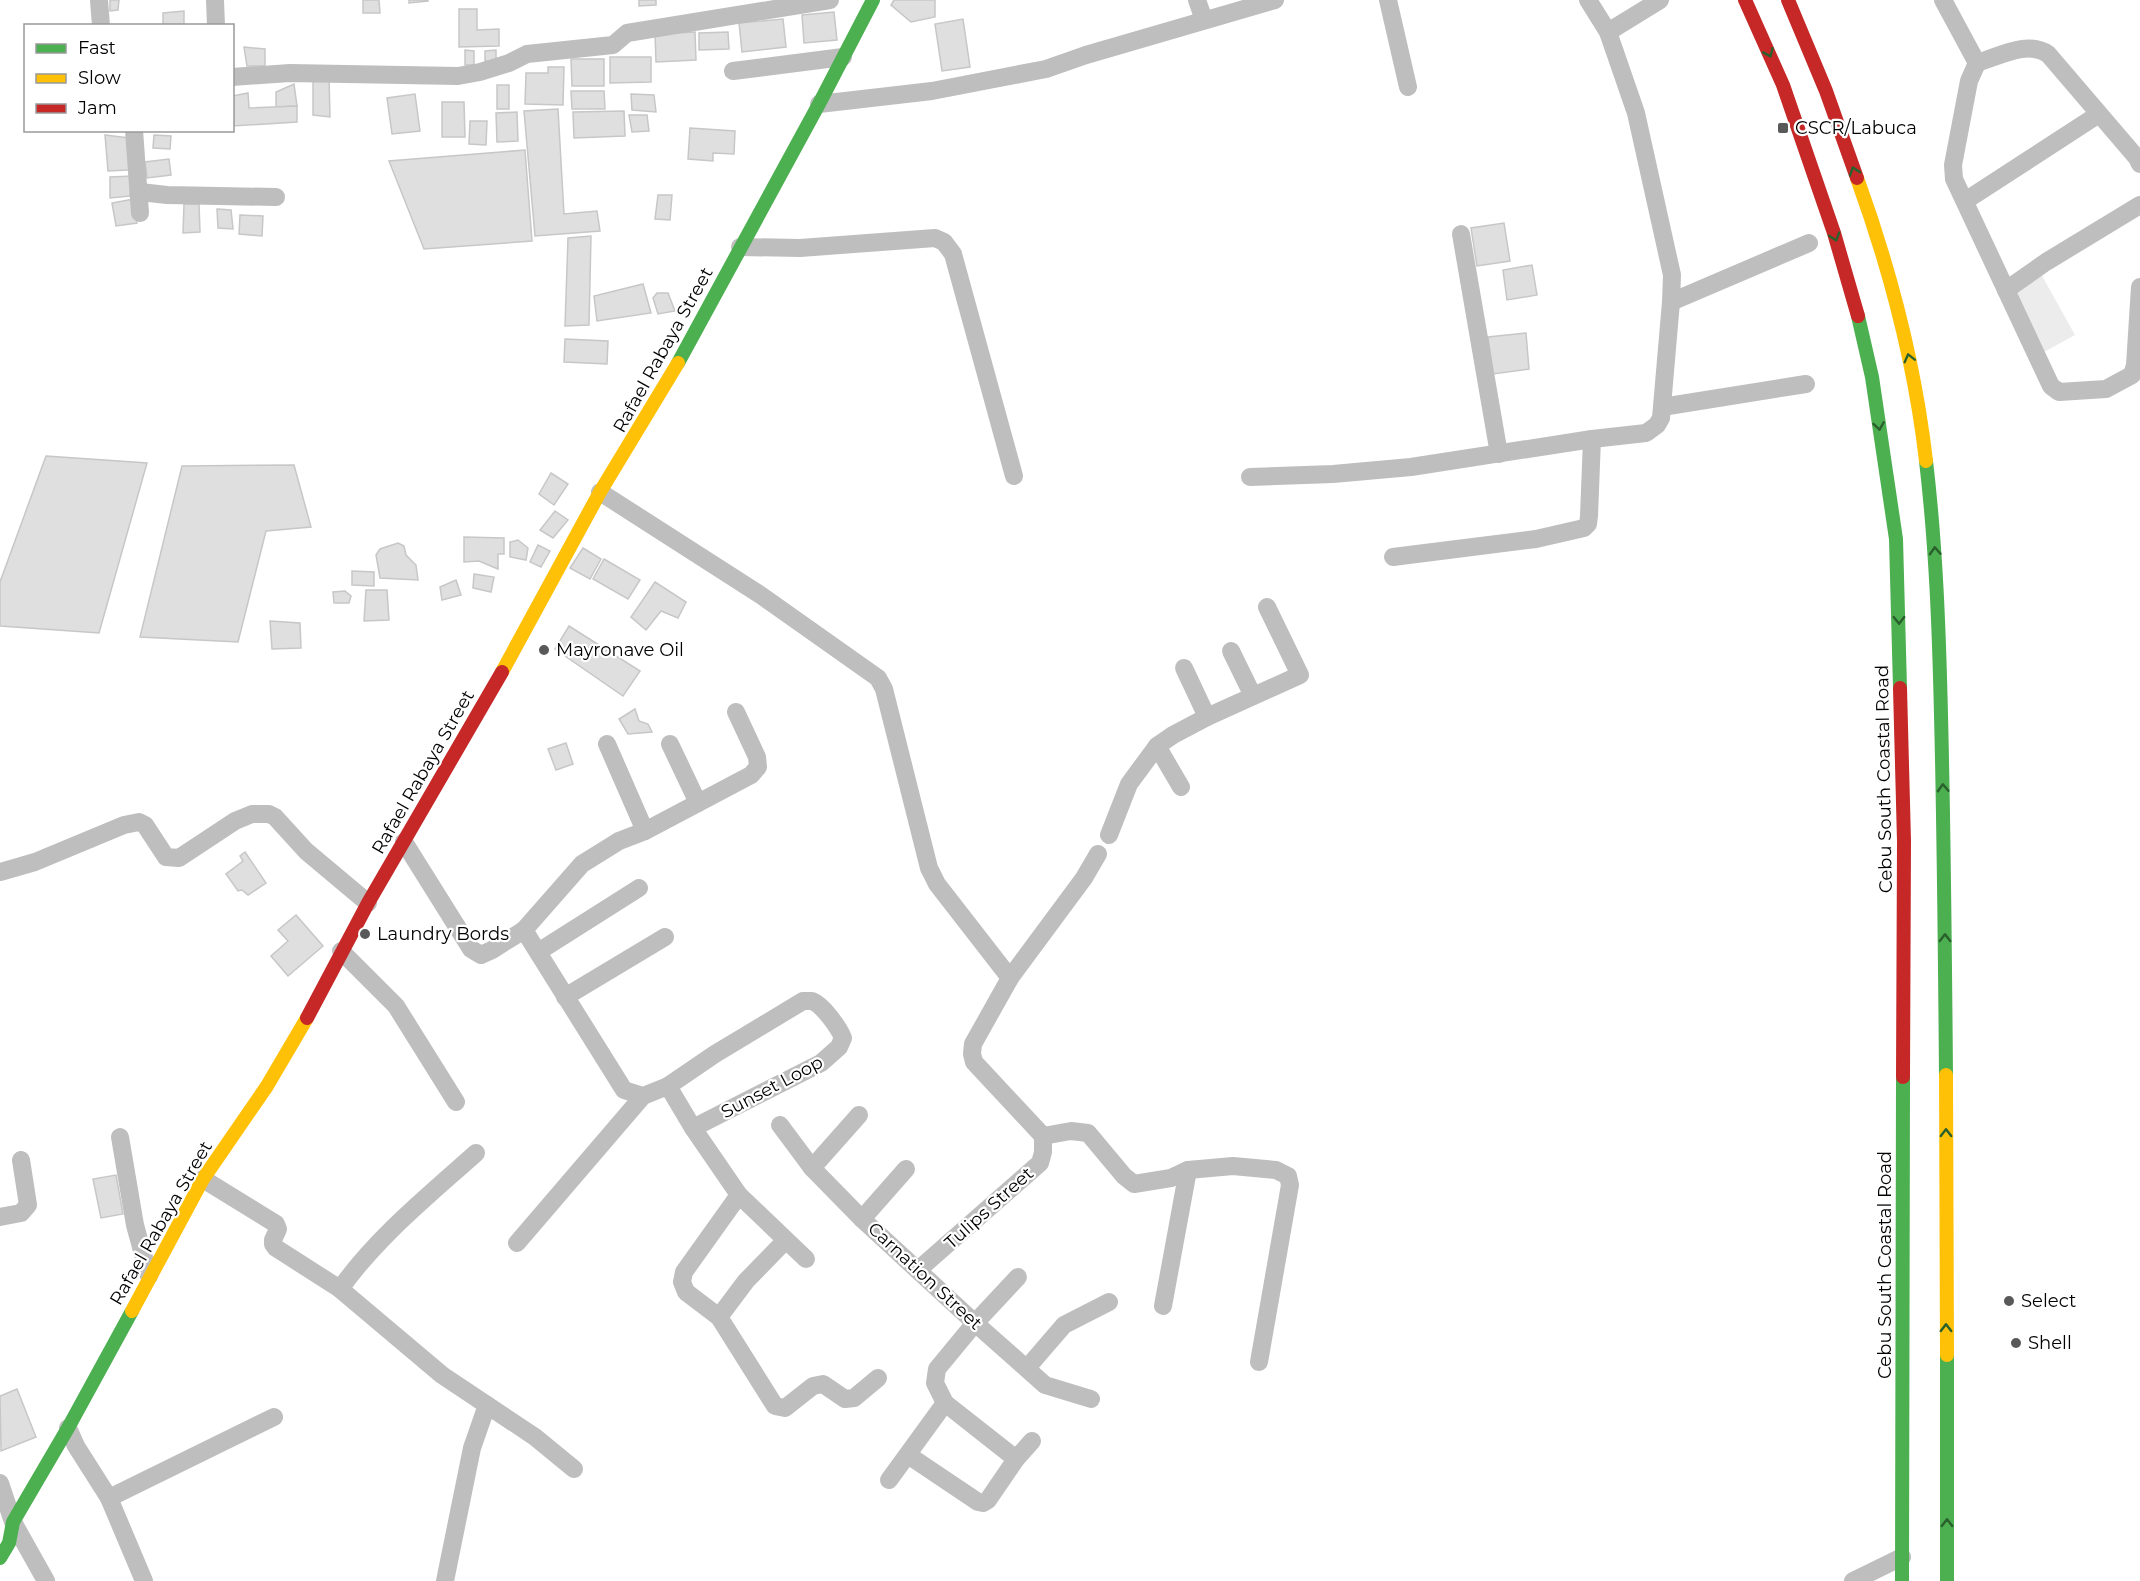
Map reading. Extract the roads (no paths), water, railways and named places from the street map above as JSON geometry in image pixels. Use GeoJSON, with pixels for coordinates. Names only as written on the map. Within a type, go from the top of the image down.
{"type":"FeatureCollection","features":[{"type":"Feature","properties":{"kind":"main road","name":"Rafael Rabaya Street"},"geometry":{"type":"LineString","coordinates":[[0,1558],[9,1544],[13,1522],[68,1428],[203,1179],[273,1077],[368,903],[526,631],[600,492],[653,407],[819,104],[873,0]]}},
{"type":"Feature","properties":{"kind":"main road","name":"Cebu South Coastal Road"},"geometry":{"type":"LineString","coordinates":[[1745,0],[1783,85],[1834,233],[1859,321],[1872,377],[1896,539],[1904,841],[1902,1581]]}},
{"type":"Feature","properties":{"kind":"main road"},"geometry":{"type":"LineString","coordinates":[[1788,0],[1818,68],[1871,218],[1898,314],[1913,376],[1926,460],[1934,537],[1945,846],[1947,1581]]}},
{"type":"Feature","properties":{"kind":"street"},"geometry":{"type":"LineString","coordinates":[[99,0],[100,24]]}},
{"type":"Feature","properties":{"kind":"street"},"geometry":{"type":"LineString","coordinates":[[215,0],[216,24]]}},
{"type":"Feature","properties":{"kind":"street"},"geometry":{"type":"LineString","coordinates":[[234,77],[290,74],[458,76],[509,63],[526,54],[613,45],[627,33],[830,0]]}},
{"type":"Feature","properties":{"kind":"street"},"geometry":{"type":"LineString","coordinates":[[1197,0],[1204,20]]}},
{"type":"Feature","properties":{"kind":"street"},"geometry":{"type":"LineString","coordinates":[[819,104],[932,91],[1046,69],[1275,0]]}},
{"type":"Feature","properties":{"kind":"street"},"geometry":{"type":"LineString","coordinates":[[1388,0],[1408,87]]}},
{"type":"Feature","properties":{"kind":"street"},"geometry":{"type":"LineString","coordinates":[[1250,477],[1411,467],[1646,433],[1657,425],[1662,407],[1672,274],[1636,113],[1608,32],[1588,0]]}},
{"type":"Feature","properties":{"kind":"street"},"geometry":{"type":"LineString","coordinates":[[1608,32],[1660,0]]}},
{"type":"Feature","properties":{"kind":"street"},"geometry":{"type":"LineString","coordinates":[[1943,0],[1977,63]]}},
{"type":"Feature","properties":{"kind":"street"},"geometry":{"type":"LineString","coordinates":[[2140,164],[2048,54],[2039,48],[2025,48],[1977,63],[1969,81],[1953,165],[1954,179],[2051,386],[2059,392],[2106,389],[2132,375],[2135,365],[2140,287]]}},
{"type":"Feature","properties":{"kind":"street"},"geometry":{"type":"LineString","coordinates":[[733,71],[843,57]]}},
{"type":"Feature","properties":{"kind":"street"},"geometry":{"type":"LineString","coordinates":[[1965,201],[2099,114]]}},
{"type":"Feature","properties":{"kind":"street"},"geometry":{"type":"LineString","coordinates":[[134,132],[140,213]]}},
{"type":"Feature","properties":{"kind":"street"},"geometry":{"type":"LineString","coordinates":[[140,192],[167,195],[276,197]]}},
{"type":"Feature","properties":{"kind":"street"},"geometry":{"type":"LineString","coordinates":[[2006,290],[2046,262],[2140,204]]}},
{"type":"Feature","properties":{"kind":"street"},"geometry":{"type":"LineString","coordinates":[[1461,234],[1499,454]]}},
{"type":"Feature","properties":{"kind":"street"},"geometry":{"type":"LineString","coordinates":[[740,247],[800,248],[935,238],[944,242],[953,254],[1014,476]]}},
{"type":"Feature","properties":{"kind":"street"},"geometry":{"type":"LineString","coordinates":[[1671,302],[1809,243]]}},
{"type":"Feature","properties":{"kind":"street"},"geometry":{"type":"LineString","coordinates":[[1662,407],[1806,384]]}},
{"type":"Feature","properties":{"kind":"street"},"geometry":{"type":"LineString","coordinates":[[1394,557],[1536,539],[1584,528],[1588,524],[1589,516],[1592,439]]}},
{"type":"Feature","properties":{"kind":"street"},"geometry":{"type":"LineString","coordinates":[[600,492],[762,596],[878,678],[884,689],[928,868],[937,884],[1010,978]]}},
{"type":"Feature","properties":{"kind":"street"},"geometry":{"type":"LineString","coordinates":[[1109,835],[1129,784],[1157,746],[1207,717],[1300,675],[1267,607]]}},
{"type":"Feature","properties":{"kind":"street"},"geometry":{"type":"LineString","coordinates":[[1231,651],[1253,696]]}},
{"type":"Feature","properties":{"kind":"street"},"geometry":{"type":"LineString","coordinates":[[1184,668],[1207,717]]}},
{"type":"Feature","properties":{"kind":"street"},"geometry":{"type":"LineString","coordinates":[[404,842],[471,949],[481,955],[524,930],[582,864],[619,841],[645,831],[751,775],[758,767],[757,757],[736,712]]}},
{"type":"Feature","properties":{"kind":"street"},"geometry":{"type":"LineString","coordinates":[[607,744],[645,831]]}},
{"type":"Feature","properties":{"kind":"street"},"geometry":{"type":"LineString","coordinates":[[670,744],[698,803]]}},
{"type":"Feature","properties":{"kind":"street"},"geometry":{"type":"LineString","coordinates":[[1157,746],[1181,787]]}},
{"type":"Feature","properties":{"kind":"street"},"geometry":{"type":"LineString","coordinates":[[0,872],[35,862],[135,822],[145,825],[166,856],[179,858],[235,821],[252,814],[263,813],[275,817],[306,851],[368,903]]}},
{"type":"Feature","properties":{"kind":"street"},"geometry":{"type":"LineString","coordinates":[[1098,854],[1084,878],[1010,978],[973,1044],[974,1062],[1042,1136],[1071,1131],[1088,1133],[1124,1176],[1134,1184],[1171,1178],[1188,1170],[1233,1166],[1276,1170],[1288,1176],[1290,1185],[1259,1362]]}},
{"type":"Feature","properties":{"kind":"street"},"geometry":{"type":"LineString","coordinates":[[538,952],[639,888]]}},
{"type":"Feature","properties":{"kind":"street"},"geometry":{"type":"LineString","coordinates":[[524,930],[624,1090],[643,1096]]}},
{"type":"Feature","properties":{"kind":"street"},"geometry":{"type":"LineString","coordinates":[[565,997],[665,937]]}},
{"type":"Feature","properties":{"kind":"street"},"geometry":{"type":"LineString","coordinates":[[341,951],[396,1006],[456,1102]]}},
{"type":"Feature","properties":{"kind":"street","name":"Sunset Loop"},"geometry":{"type":"LineString","coordinates":[[668,1086],[715,1054],[803,1001],[812,1001],[819,1005],[840,1029],[843,1038],[839,1047],[821,1063],[693,1128]]}},
{"type":"Feature","properties":{"kind":"street"},"geometry":{"type":"LineString","coordinates":[[517,1243],[643,1096],[668,1086],[693,1128],[739,1195],[806,1259]]}},
{"type":"Feature","properties":{"kind":"street"},"geometry":{"type":"LineString","coordinates":[[812,1168],[859,1115]]}},
{"type":"Feature","properties":{"kind":"street","name":"Carnation Street"},"geometry":{"type":"LineString","coordinates":[[780,1125],[812,1168],[862,1219],[975,1323],[1046,1384],[1091,1399]]}},
{"type":"Feature","properties":{"kind":"street","name":"Tulips Street"},"geometry":{"type":"LineString","coordinates":[[918,1270],[1040,1163],[1043,1152],[1042,1136]]}},
{"type":"Feature","properties":{"kind":"street"},"geometry":{"type":"LineString","coordinates":[[120,1137],[135,1225],[149,1276]]}},
{"type":"Feature","properties":{"kind":"street"},"geometry":{"type":"LineString","coordinates":[[340,1289],[355,1267],[388,1232],[476,1153]]}},
{"type":"Feature","properties":{"kind":"street"},"geometry":{"type":"LineString","coordinates":[[0,1217],[21,1213],[28,1205],[21,1160]]}},
{"type":"Feature","properties":{"kind":"street"},"geometry":{"type":"LineString","coordinates":[[862,1219],[906,1169]]}},
{"type":"Feature","properties":{"kind":"street"},"geometry":{"type":"LineString","coordinates":[[1163,1306],[1188,1170]]}},
{"type":"Feature","properties":{"kind":"street"},"geometry":{"type":"LineString","coordinates":[[203,1179],[276,1224],[278,1229],[273,1240],[276,1248],[340,1289],[442,1376],[535,1437],[574,1469]]}},
{"type":"Feature","properties":{"kind":"street"},"geometry":{"type":"LineString","coordinates":[[739,1195],[684,1272],[682,1282],[686,1292],[719,1317],[776,1406],[785,1408],[813,1386],[823,1384],[845,1399],[854,1398],[878,1378]]}},
{"type":"Feature","properties":{"kind":"street"},"geometry":{"type":"LineString","coordinates":[[719,1317],[746,1281],[785,1241]]}},
{"type":"Feature","properties":{"kind":"street"},"geometry":{"type":"LineString","coordinates":[[1016,1459],[945,1403],[935,1383],[937,1369],[975,1323],[1018,1277]]}},
{"type":"Feature","properties":{"kind":"street"},"geometry":{"type":"LineString","coordinates":[[1027,1368],[1064,1325],[1109,1302]]}},
{"type":"Feature","properties":{"kind":"street"},"geometry":{"type":"LineString","coordinates":[[889,1480],[945,1403]]}},
{"type":"Feature","properties":{"kind":"street"},"geometry":{"type":"LineString","coordinates":[[445,1581],[472,1448],[487,1405]]}},
{"type":"Feature","properties":{"kind":"street"},"geometry":{"type":"LineString","coordinates":[[109,1498],[274,1418]]}},
{"type":"Feature","properties":{"kind":"street"},"geometry":{"type":"LineString","coordinates":[[68,1428],[76,1446],[109,1498],[144,1581]]}},
{"type":"Feature","properties":{"kind":"street"},"geometry":{"type":"LineString","coordinates":[[908,1455],[978,1502],[983,1503],[988,1500],[1016,1459],[1032,1442]]}},
{"type":"Feature","properties":{"kind":"street"},"geometry":{"type":"LineString","coordinates":[[0,1483],[13,1522],[46,1581]]}},
{"type":"Feature","properties":{"kind":"street"},"geometry":{"type":"LineString","coordinates":[[1853,1581],[1902,1557]]}},
{"type":"Feature","properties":{"kind":"place","name":"CSCR/Labuca"},"geometry":{"type":"Point","coordinates":[1783,128]}},
{"type":"Feature","properties":{"kind":"place","name":"Mayronave Oil"},"geometry":{"type":"Point","coordinates":[544,650]}},
{"type":"Feature","properties":{"kind":"place","name":"Laundry Bords"},"geometry":{"type":"Point","coordinates":[365,934]}},
{"type":"Feature","properties":{"kind":"place","name":"Select"},"geometry":{"type":"Point","coordinates":[2009,1301]}},
{"type":"Feature","properties":{"kind":"place","name":"Shell"},"geometry":{"type":"Point","coordinates":[2016,1343]}}]}
